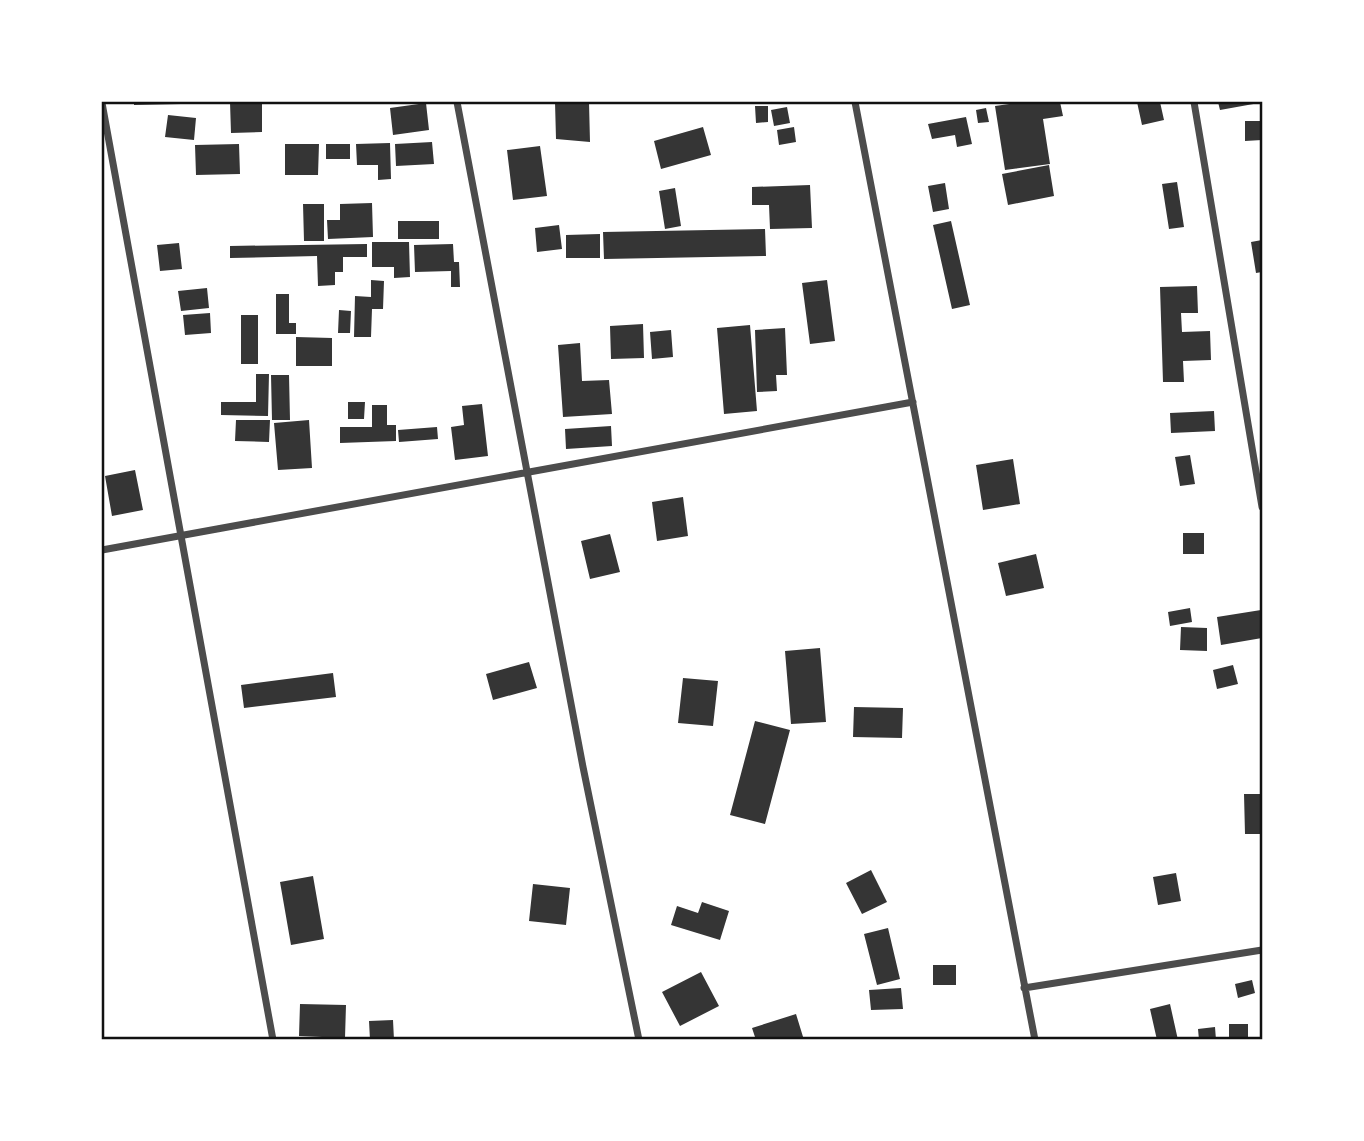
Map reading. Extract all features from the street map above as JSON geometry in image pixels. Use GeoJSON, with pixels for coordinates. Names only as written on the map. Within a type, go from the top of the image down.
{"type":"FeatureCollection","features":[{"type":"Feature","properties":{"kind":"street"},"geometry":{"type":"LineString","coordinates":[[457,102],[583,767],[639,1040]]}},
{"type":"Feature","properties":{"kind":"street"},"geometry":{"type":"LineString","coordinates":[[855,102],[1035,1040]]}},
{"type":"Feature","properties":{"kind":"street"},"geometry":{"type":"LineString","coordinates":[[1194,102],[1262,507]]}},
{"type":"Feature","properties":{"kind":"street"},"geometry":{"type":"LineString","coordinates":[[102,103],[273,1040]]}},
{"type":"Feature","properties":{"kind":"street"},"geometry":{"type":"LineString","coordinates":[[102,550],[913,401]]}},
{"type":"Feature","properties":{"kind":"street"},"geometry":{"type":"LineString","coordinates":[[1024,988],[1262,950]]}},
{"type":"Feature","properties":{"kind":"building"},"geometry":{"type":"Polygon","coordinates":[[[134,102],[181,102],[181,104],[134,105],[134,102]]]}},
{"type":"Feature","properties":{"kind":"building"},"geometry":{"type":"Polygon","coordinates":[[[230,102],[262,102],[262,132],[231,133],[230,102]]]}},
{"type":"Feature","properties":{"kind":"building"},"geometry":{"type":"Polygon","coordinates":[[[555,102],[589,102],[590,142],[556,139],[555,102]]]}},
{"type":"Feature","properties":{"kind":"building"},"geometry":{"type":"Polygon","coordinates":[[[1023,102],[1060,102],[1063,116],[1043,119],[1050,164],[1005,170],[995,106],[1023,102]]]}},
{"type":"Feature","properties":{"kind":"building"},"geometry":{"type":"Polygon","coordinates":[[[1137,102],[1160,102],[1164,120],[1142,125],[1137,102]]]}},
{"type":"Feature","properties":{"kind":"building"},"geometry":{"type":"Polygon","coordinates":[[[1218,102],[1259,102],[1259,103],[1220,110],[1218,102]]]}},
{"type":"Feature","properties":{"kind":"building"},"geometry":{"type":"Polygon","coordinates":[[[426,103],[429,130],[393,135],[390,108],[426,103]]]}},
{"type":"Feature","properties":{"kind":"building"},"geometry":{"type":"Polygon","coordinates":[[[755,106],[768,106],[768,122],[756,123],[755,106]]]}},
{"type":"Feature","properties":{"kind":"building"},"geometry":{"type":"Polygon","coordinates":[[[787,107],[790,123],[774,126],[771,110],[787,107]]]}},
{"type":"Feature","properties":{"kind":"building"},"geometry":{"type":"Polygon","coordinates":[[[986,108],[989,122],[978,123],[976,110],[986,108]]]}},
{"type":"Feature","properties":{"kind":"building"},"geometry":{"type":"Polygon","coordinates":[[[168,115],[196,118],[194,140],[165,137],[168,115]]]}},
{"type":"Feature","properties":{"kind":"building"},"geometry":{"type":"Polygon","coordinates":[[[966,117],[972,144],[957,147],[955,135],[932,139],[928,124],[966,117]]]}},
{"type":"Feature","properties":{"kind":"building"},"geometry":{"type":"Polygon","coordinates":[[[1245,121],[1262,121],[1262,140],[1245,141],[1245,121]]]}},
{"type":"Feature","properties":{"kind":"building"},"geometry":{"type":"Polygon","coordinates":[[[703,127],[711,155],[661,169],[654,141],[703,127]]]}},
{"type":"Feature","properties":{"kind":"building"},"geometry":{"type":"Polygon","coordinates":[[[794,127],[796,142],[779,145],[777,130],[794,127]]]}},
{"type":"Feature","properties":{"kind":"building"},"geometry":{"type":"Polygon","coordinates":[[[432,142],[434,164],[396,166],[395,144],[432,142]]]}},
{"type":"Feature","properties":{"kind":"building"},"geometry":{"type":"Polygon","coordinates":[[[390,143],[391,179],[378,180],[378,165],[357,165],[356,144],[390,143]]]}},
{"type":"Feature","properties":{"kind":"building"},"geometry":{"type":"Polygon","coordinates":[[[239,144],[240,174],[196,175],[195,145],[239,144]]]}},
{"type":"Feature","properties":{"kind":"building"},"geometry":{"type":"Polygon","coordinates":[[[285,144],[319,144],[318,175],[285,175],[285,144]]]}},
{"type":"Feature","properties":{"kind":"building"},"geometry":{"type":"Polygon","coordinates":[[[326,144],[350,144],[350,159],[326,159],[326,144]]]}},
{"type":"Feature","properties":{"kind":"building"},"geometry":{"type":"Polygon","coordinates":[[[540,146],[547,196],[513,200],[507,150],[540,146]]]}},
{"type":"Feature","properties":{"kind":"building"},"geometry":{"type":"Polygon","coordinates":[[[1049,165],[1054,196],[1008,205],[1002,174],[1049,165]]]}},
{"type":"Feature","properties":{"kind":"building"},"geometry":{"type":"Polygon","coordinates":[[[1177,182],[1184,227],[1169,229],[1162,184],[1177,182]]]}},
{"type":"Feature","properties":{"kind":"building"},"geometry":{"type":"Polygon","coordinates":[[[945,183],[949,209],[933,212],[928,186],[945,183]]]}},
{"type":"Feature","properties":{"kind":"building"},"geometry":{"type":"Polygon","coordinates":[[[810,185],[812,228],[770,229],[769,205],[752,205],[752,187],[810,185]]]}},
{"type":"Feature","properties":{"kind":"building"},"geometry":{"type":"Polygon","coordinates":[[[675,188],[681,226],[665,229],[659,191],[675,188]]]}},
{"type":"Feature","properties":{"kind":"building"},"geometry":{"type":"Polygon","coordinates":[[[372,203],[373,237],[328,239],[327,220],[340,220],[340,204],[372,203]]]}},
{"type":"Feature","properties":{"kind":"building"},"geometry":{"type":"Polygon","coordinates":[[[303,204],[324,204],[324,241],[304,241],[303,204]]]}},
{"type":"Feature","properties":{"kind":"building"},"geometry":{"type":"Polygon","coordinates":[[[398,221],[439,221],[439,239],[398,239],[398,221]]]}},
{"type":"Feature","properties":{"kind":"building"},"geometry":{"type":"Polygon","coordinates":[[[951,221],[970,305],[952,309],[933,225],[951,221]]]}},
{"type":"Feature","properties":{"kind":"building"},"geometry":{"type":"Polygon","coordinates":[[[559,225],[562,249],[537,252],[535,228],[559,225]]]}},
{"type":"Feature","properties":{"kind":"building"},"geometry":{"type":"Polygon","coordinates":[[[765,229],[766,256],[604,259],[603,232],[765,229]]]}},
{"type":"Feature","properties":{"kind":"building"},"geometry":{"type":"Polygon","coordinates":[[[600,234],[600,258],[566,258],[566,235],[600,234]]]}},
{"type":"Feature","properties":{"kind":"building"},"geometry":{"type":"Polygon","coordinates":[[[1262,240],[1262,272],[1256,273],[1251,242],[1262,240]]]}},
{"type":"Feature","properties":{"kind":"building"},"geometry":{"type":"Polygon","coordinates":[[[372,242],[409,242],[410,277],[394,278],[394,267],[372,267],[372,242]]]}},
{"type":"Feature","properties":{"kind":"building"},"geometry":{"type":"Polygon","coordinates":[[[179,243],[182,269],[160,271],[157,245],[179,243]]]}},
{"type":"Feature","properties":{"kind":"building"},"geometry":{"type":"Polygon","coordinates":[[[367,244],[367,257],[343,257],[343,272],[335,272],[335,285],[318,286],[317,256],[230,258],[230,246],[367,244]]]}},
{"type":"Feature","properties":{"kind":"building"},"geometry":{"type":"Polygon","coordinates":[[[453,244],[454,262],[459,262],[460,287],[451,287],[451,271],[415,272],[414,245],[453,244]]]}},
{"type":"Feature","properties":{"kind":"building"},"geometry":{"type":"Polygon","coordinates":[[[371,280],[384,281],[383,309],[372,309],[371,337],[354,337],[355,296],[371,297],[371,280]]]}},
{"type":"Feature","properties":{"kind":"building"},"geometry":{"type":"Polygon","coordinates":[[[827,280],[835,341],[810,344],[802,283],[827,280]]]}},
{"type":"Feature","properties":{"kind":"building"},"geometry":{"type":"Polygon","coordinates":[[[1197,286],[1198,313],[1181,313],[1182,332],[1210,331],[1211,360],[1183,361],[1184,382],[1163,382],[1160,287],[1197,286]]]}},
{"type":"Feature","properties":{"kind":"building"},"geometry":{"type":"Polygon","coordinates":[[[207,288],[209,308],[181,311],[178,291],[207,288]]]}},
{"type":"Feature","properties":{"kind":"building"},"geometry":{"type":"Polygon","coordinates":[[[276,294],[289,294],[289,323],[296,323],[296,334],[276,334],[276,294]]]}},
{"type":"Feature","properties":{"kind":"building"},"geometry":{"type":"Polygon","coordinates":[[[339,310],[351,311],[350,333],[338,333],[339,310]]]}},
{"type":"Feature","properties":{"kind":"building"},"geometry":{"type":"Polygon","coordinates":[[[210,313],[211,333],[185,335],[183,315],[210,313]]]}},
{"type":"Feature","properties":{"kind":"building"},"geometry":{"type":"Polygon","coordinates":[[[241,315],[258,315],[258,364],[241,364],[241,315]]]}},
{"type":"Feature","properties":{"kind":"building"},"geometry":{"type":"Polygon","coordinates":[[[643,324],[644,358],[611,359],[610,326],[643,324]]]}},
{"type":"Feature","properties":{"kind":"building"},"geometry":{"type":"Polygon","coordinates":[[[750,325],[757,411],[724,414],[717,328],[750,325]]]}},
{"type":"Feature","properties":{"kind":"building"},"geometry":{"type":"Polygon","coordinates":[[[785,328],[787,375],[776,375],[777,391],[757,392],[755,330],[785,328]]]}},
{"type":"Feature","properties":{"kind":"building"},"geometry":{"type":"Polygon","coordinates":[[[671,330],[673,357],[652,359],[650,332],[671,330]]]}},
{"type":"Feature","properties":{"kind":"building"},"geometry":{"type":"Polygon","coordinates":[[[296,337],[332,338],[332,366],[296,366],[296,337]]]}},
{"type":"Feature","properties":{"kind":"building"},"geometry":{"type":"Polygon","coordinates":[[[580,343],[582,381],[609,380],[612,414],[563,417],[558,345],[580,343]]]}},
{"type":"Feature","properties":{"kind":"building"},"geometry":{"type":"Polygon","coordinates":[[[256,374],[269,374],[268,416],[221,415],[221,402],[256,402],[256,374]]]}},
{"type":"Feature","properties":{"kind":"building"},"geometry":{"type":"Polygon","coordinates":[[[271,375],[289,375],[290,420],[272,420],[271,375]]]}},
{"type":"Feature","properties":{"kind":"building"},"geometry":{"type":"Polygon","coordinates":[[[348,402],[365,402],[364,419],[348,419],[348,402]]]}},
{"type":"Feature","properties":{"kind":"building"},"geometry":{"type":"Polygon","coordinates":[[[482,404],[488,456],[455,460],[451,427],[464,425],[462,406],[482,404]]]}},
{"type":"Feature","properties":{"kind":"building"},"geometry":{"type":"Polygon","coordinates":[[[372,405],[387,405],[387,425],[396,425],[396,441],[340,443],[340,427],[372,427],[372,405]]]}},
{"type":"Feature","properties":{"kind":"building"},"geometry":{"type":"Polygon","coordinates":[[[1214,411],[1215,431],[1171,433],[1170,413],[1214,411]]]}},
{"type":"Feature","properties":{"kind":"building"},"geometry":{"type":"Polygon","coordinates":[[[236,420],[270,420],[269,442],[235,441],[236,420]]]}},
{"type":"Feature","properties":{"kind":"building"},"geometry":{"type":"Polygon","coordinates":[[[309,420],[312,468],[278,470],[274,423],[309,420]]]}},
{"type":"Feature","properties":{"kind":"building"},"geometry":{"type":"Polygon","coordinates":[[[611,426],[612,446],[566,449],[565,429],[611,426]]]}},
{"type":"Feature","properties":{"kind":"building"},"geometry":{"type":"Polygon","coordinates":[[[437,427],[438,439],[399,442],[398,430],[437,427]]]}},
{"type":"Feature","properties":{"kind":"building"},"geometry":{"type":"Polygon","coordinates":[[[1190,455],[1195,484],[1180,486],[1175,457],[1190,455]]]}},
{"type":"Feature","properties":{"kind":"building"},"geometry":{"type":"Polygon","coordinates":[[[1013,459],[1020,504],[983,510],[976,465],[1013,459]]]}},
{"type":"Feature","properties":{"kind":"building"},"geometry":{"type":"Polygon","coordinates":[[[135,470],[143,510],[112,516],[105,476],[135,470]]]}},
{"type":"Feature","properties":{"kind":"building"},"geometry":{"type":"Polygon","coordinates":[[[683,497],[688,536],[657,541],[652,502],[683,497]]]}},
{"type":"Feature","properties":{"kind":"building"},"geometry":{"type":"Polygon","coordinates":[[[1183,533],[1204,533],[1204,554],[1183,554],[1183,533]]]}},
{"type":"Feature","properties":{"kind":"building"},"geometry":{"type":"Polygon","coordinates":[[[610,534],[620,572],[590,579],[581,541],[610,534]]]}},
{"type":"Feature","properties":{"kind":"building"},"geometry":{"type":"Polygon","coordinates":[[[1036,554],[1044,588],[1006,596],[998,563],[1036,554]]]}},
{"type":"Feature","properties":{"kind":"building"},"geometry":{"type":"Polygon","coordinates":[[[1190,608],[1192,622],[1170,626],[1168,612],[1190,608]]]}},
{"type":"Feature","properties":{"kind":"building"},"geometry":{"type":"Polygon","coordinates":[[[1261,610],[1262,638],[1221,645],[1217,617],[1261,610]]]}},
{"type":"Feature","properties":{"kind":"building"},"geometry":{"type":"Polygon","coordinates":[[[1181,627],[1207,628],[1207,651],[1180,650],[1181,627]]]}},
{"type":"Feature","properties":{"kind":"building"},"geometry":{"type":"Polygon","coordinates":[[[820,648],[826,722],[791,724],[785,651],[820,648]]]}},
{"type":"Feature","properties":{"kind":"building"},"geometry":{"type":"Polygon","coordinates":[[[529,662],[537,688],[493,700],[486,674],[529,662]]]}},
{"type":"Feature","properties":{"kind":"building"},"geometry":{"type":"Polygon","coordinates":[[[1233,665],[1238,684],[1217,689],[1213,670],[1233,665]]]}},
{"type":"Feature","properties":{"kind":"building"},"geometry":{"type":"Polygon","coordinates":[[[333,673],[336,697],[244,708],[241,685],[333,673]]]}},
{"type":"Feature","properties":{"kind":"building"},"geometry":{"type":"Polygon","coordinates":[[[683,678],[718,681],[713,726],[678,723],[683,678]]]}},
{"type":"Feature","properties":{"kind":"building"},"geometry":{"type":"Polygon","coordinates":[[[854,707],[903,708],[902,738],[853,737],[854,707]]]}},
{"type":"Feature","properties":{"kind":"building"},"geometry":{"type":"Polygon","coordinates":[[[755,721],[790,730],[765,824],[730,815],[755,721]]]}},
{"type":"Feature","properties":{"kind":"building"},"geometry":{"type":"Polygon","coordinates":[[[1244,794],[1262,794],[1262,834],[1245,834],[1244,794]]]}},
{"type":"Feature","properties":{"kind":"building"},"geometry":{"type":"Polygon","coordinates":[[[871,870],[887,902],[862,914],[846,883],[871,870]]]}},
{"type":"Feature","properties":{"kind":"building"},"geometry":{"type":"Polygon","coordinates":[[[1176,873],[1181,901],[1158,905],[1153,877],[1176,873]]]}},
{"type":"Feature","properties":{"kind":"building"},"geometry":{"type":"Polygon","coordinates":[[[313,876],[324,939],[291,945],[280,882],[313,876]]]}},
{"type":"Feature","properties":{"kind":"building"},"geometry":{"type":"Polygon","coordinates":[[[533,884],[570,888],[566,925],[529,921],[533,884]]]}},
{"type":"Feature","properties":{"kind":"building"},"geometry":{"type":"Polygon","coordinates":[[[702,902],[729,911],[720,940],[671,925],[677,906],[698,913],[702,902]]]}},
{"type":"Feature","properties":{"kind":"building"},"geometry":{"type":"Polygon","coordinates":[[[888,928],[900,979],[877,985],[864,934],[888,928]]]}},
{"type":"Feature","properties":{"kind":"building"},"geometry":{"type":"Polygon","coordinates":[[[933,965],[956,965],[956,985],[933,985],[933,965]]]}},
{"type":"Feature","properties":{"kind":"building"},"geometry":{"type":"Polygon","coordinates":[[[701,972],[719,1006],[680,1026],[662,992],[701,972]]]}},
{"type":"Feature","properties":{"kind":"building"},"geometry":{"type":"Polygon","coordinates":[[[1252,980],[1255,993],[1238,998],[1235,984],[1252,980]]]}},
{"type":"Feature","properties":{"kind":"building"},"geometry":{"type":"Polygon","coordinates":[[[901,988],[903,1009],[871,1010],[869,990],[901,988]]]}},
{"type":"Feature","properties":{"kind":"building"},"geometry":{"type":"Polygon","coordinates":[[[300,1004],[346,1005],[345,1038],[299,1036],[300,1004]]]}},
{"type":"Feature","properties":{"kind":"building"},"geometry":{"type":"Polygon","coordinates":[[[1170,1004],[1178,1040],[1157,1040],[1150,1009],[1170,1004]]]}},
{"type":"Feature","properties":{"kind":"building"},"geometry":{"type":"Polygon","coordinates":[[[796,1014],[804,1040],[756,1040],[752,1028],[796,1014]]]}},
{"type":"Feature","properties":{"kind":"building"},"geometry":{"type":"Polygon","coordinates":[[[393,1020],[394,1040],[370,1040],[369,1021],[393,1020]]]}},
{"type":"Feature","properties":{"kind":"building"},"geometry":{"type":"Polygon","coordinates":[[[1229,1024],[1248,1024],[1248,1040],[1229,1040],[1229,1024]]]}},
{"type":"Feature","properties":{"kind":"building"},"geometry":{"type":"Polygon","coordinates":[[[1215,1027],[1216,1040],[1199,1040],[1198,1029],[1215,1027]]]}}]}
